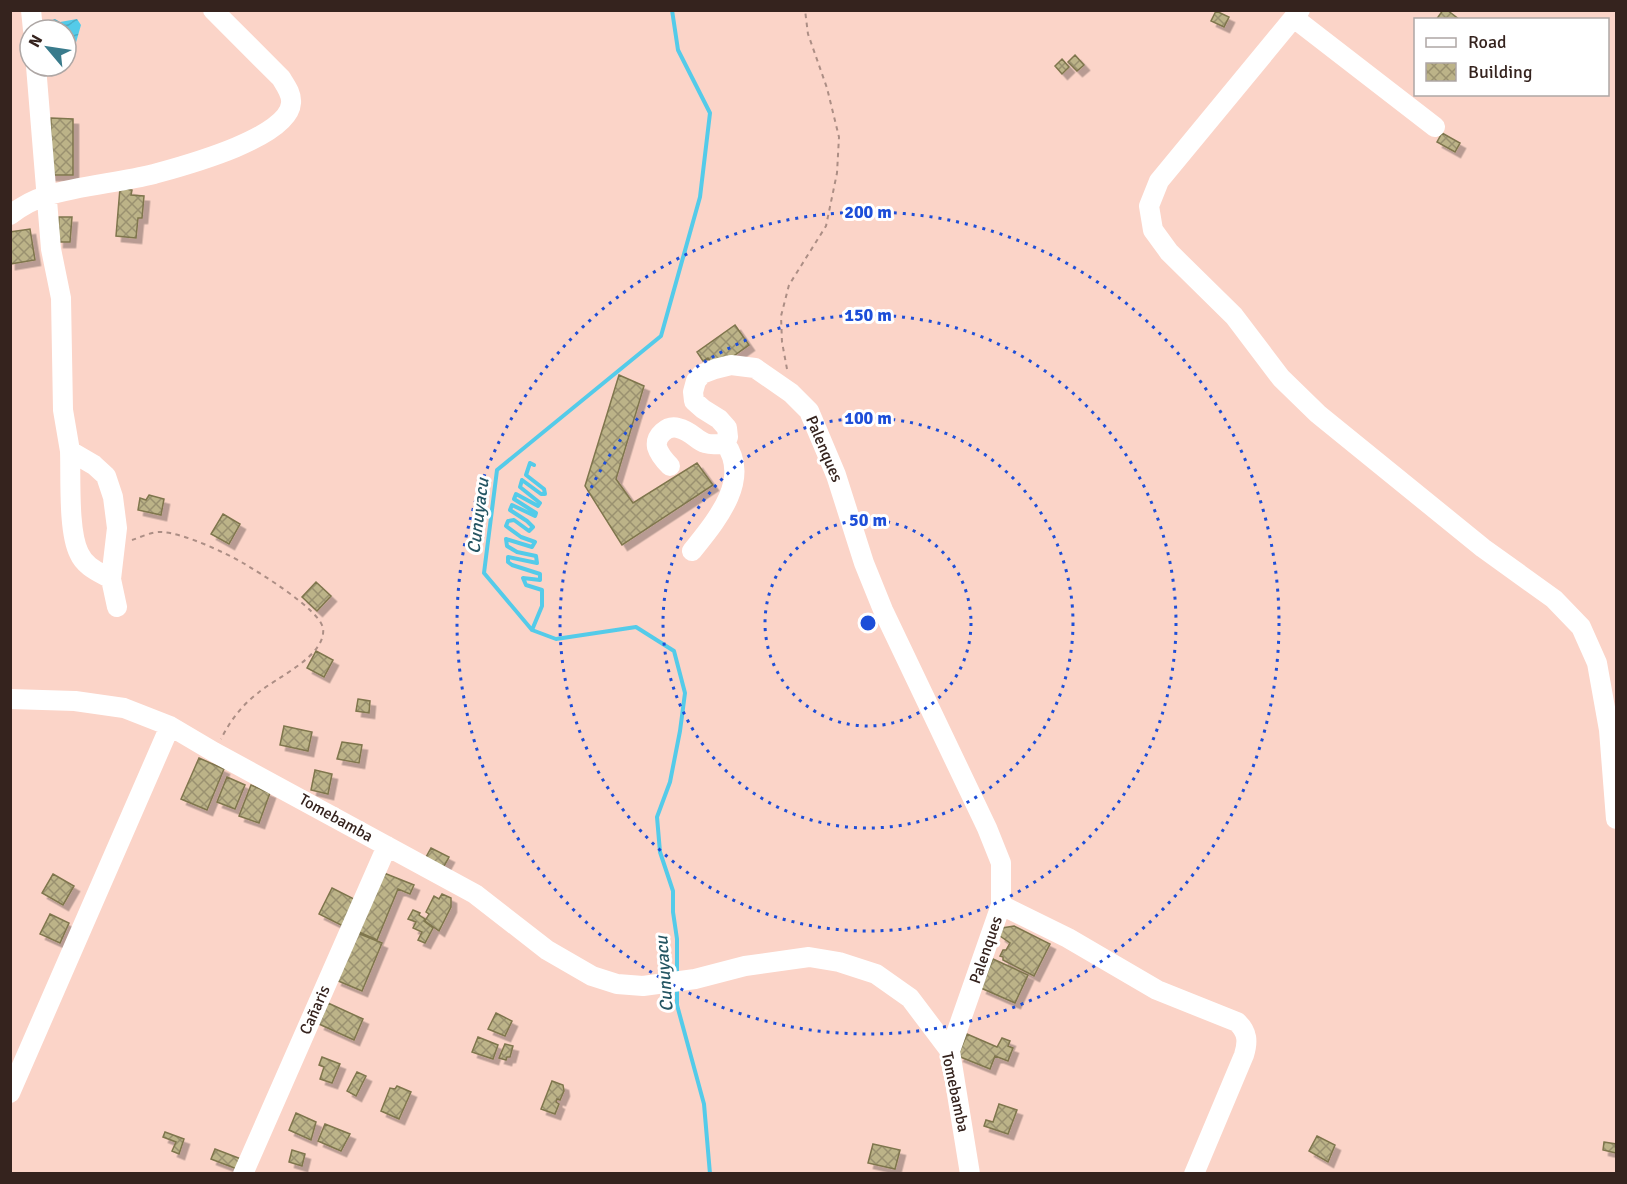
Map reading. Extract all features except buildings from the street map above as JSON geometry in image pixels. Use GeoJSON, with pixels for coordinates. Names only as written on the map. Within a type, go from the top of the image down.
{"type":"FeatureCollection","features":[{"type":"Feature","properties":{"kind":"street"},"geometry":{"type":"LineString","coordinates":[[10,215],[30,201],[48,195],[83,186],[153,174],[231,150],[273,129],[285,118],[292,105],[290,91],[281,78],[216,14],[198,10]]}},
{"type":"Feature","properties":{"kind":"street"},"geometry":{"type":"LineString","coordinates":[[1435,126],[1297,14],[1159,181],[1149,206],[1153,230],[1168,252],[1234,316],[1281,378],[1318,414],[1484,548],[1554,599],[1581,627],[1597,663],[1609,730],[1617,819]]}},
{"type":"Feature","properties":{"kind":"street"},"geometry":{"type":"LineString","coordinates":[[37,78],[51,249],[61,298],[63,410],[70,451],[73,528],[78,553],[88,566],[111,579]]}},
{"type":"Feature","properties":{"kind":"street","name":"Palenques"},"geometry":{"type":"LineString","coordinates":[[725,443],[728,437],[727,428],[719,419],[694,401],[693,392],[696,381],[702,374],[731,364],[755,368],[791,393],[809,411],[836,475],[864,563],[883,610],[987,828],[1001,863],[1001,906],[950,1052]]}},
{"type":"Feature","properties":{"kind":"street"},"geometry":{"type":"LineString","coordinates":[[670,466],[657,448],[657,439],[671,428],[678,428],[707,445],[725,443],[735,463],[733,485],[718,514],[692,551]]}},
{"type":"Feature","properties":{"kind":"street"},"geometry":{"type":"LineString","coordinates":[[70,451],[94,465],[106,477],[117,528],[111,579],[117,607]]}},
{"type":"Feature","properties":{"kind":"street","name":"Tomebamba"},"geometry":{"type":"LineString","coordinates":[[10,699],[75,701],[124,708],[170,726],[475,894],[547,950],[592,976],[617,984],[643,986],[695,979],[745,966],[808,957],[839,962],[876,974],[910,998],[950,1052],[970,1173]]}},
{"type":"Feature","properties":{"kind":"street"},"geometry":{"type":"LineString","coordinates":[[10,1093],[170,726]]}},
{"type":"Feature","properties":{"kind":"street","name":"Cañaris"},"geometry":{"type":"LineString","coordinates":[[243,1173],[387,846]]}},
{"type":"Feature","properties":{"kind":"street"},"geometry":{"type":"LineString","coordinates":[[1001,906],[1094,952],[1156,990],[1237,1022],[1244,1028],[1248,1043],[1244,1055],[1194,1173]]}},
{"type":"Feature","properties":{"kind":"path"},"geometry":{"type":"LineString","coordinates":[[791,393],[782,342],[781,316],[789,285],[826,226],[837,173],[839,137],[827,88],[808,34],[805,10]]}},
{"type":"Feature","properties":{"kind":"path"},"geometry":{"type":"LineString","coordinates":[[116,544],[161,531],[181,535],[232,557],[250,568],[314,613],[323,628],[320,645],[307,660],[257,693],[239,711],[214,752]]}},
{"type":"Feature","properties":{"kind":"waterway","name":"Cunuyacu"},"geometry":{"type":"LineString","coordinates":[[672,10],[678,50],[710,113],[700,197],[661,336],[497,470],[484,573],[532,630],[556,639],[636,627],[674,651],[685,693],[670,782],[657,817],[660,852],[673,891],[677,975]]}},
{"type":"Feature","properties":{"kind":"waterway"},"geometry":{"type":"LineString","coordinates":[[532,630],[542,606],[542,590],[526,585],[523,578],[540,580],[540,574],[512,565],[508,562],[508,557],[537,563],[536,556],[517,552],[507,546],[506,539],[532,547],[535,542],[521,537],[506,526],[508,521],[514,520],[529,531],[533,527],[510,510],[512,505],[535,516],[536,513],[514,499],[516,494],[538,506],[540,503],[520,487],[522,480],[541,494],[545,494],[544,489],[526,475],[530,463],[534,465]]}},
{"type":"Feature","properties":{"kind":"waterway","name":"Cunuyacu"},"geometry":{"type":"LineString","coordinates":[[677,989],[677,1005],[704,1104],[710,1174]]}}]}
